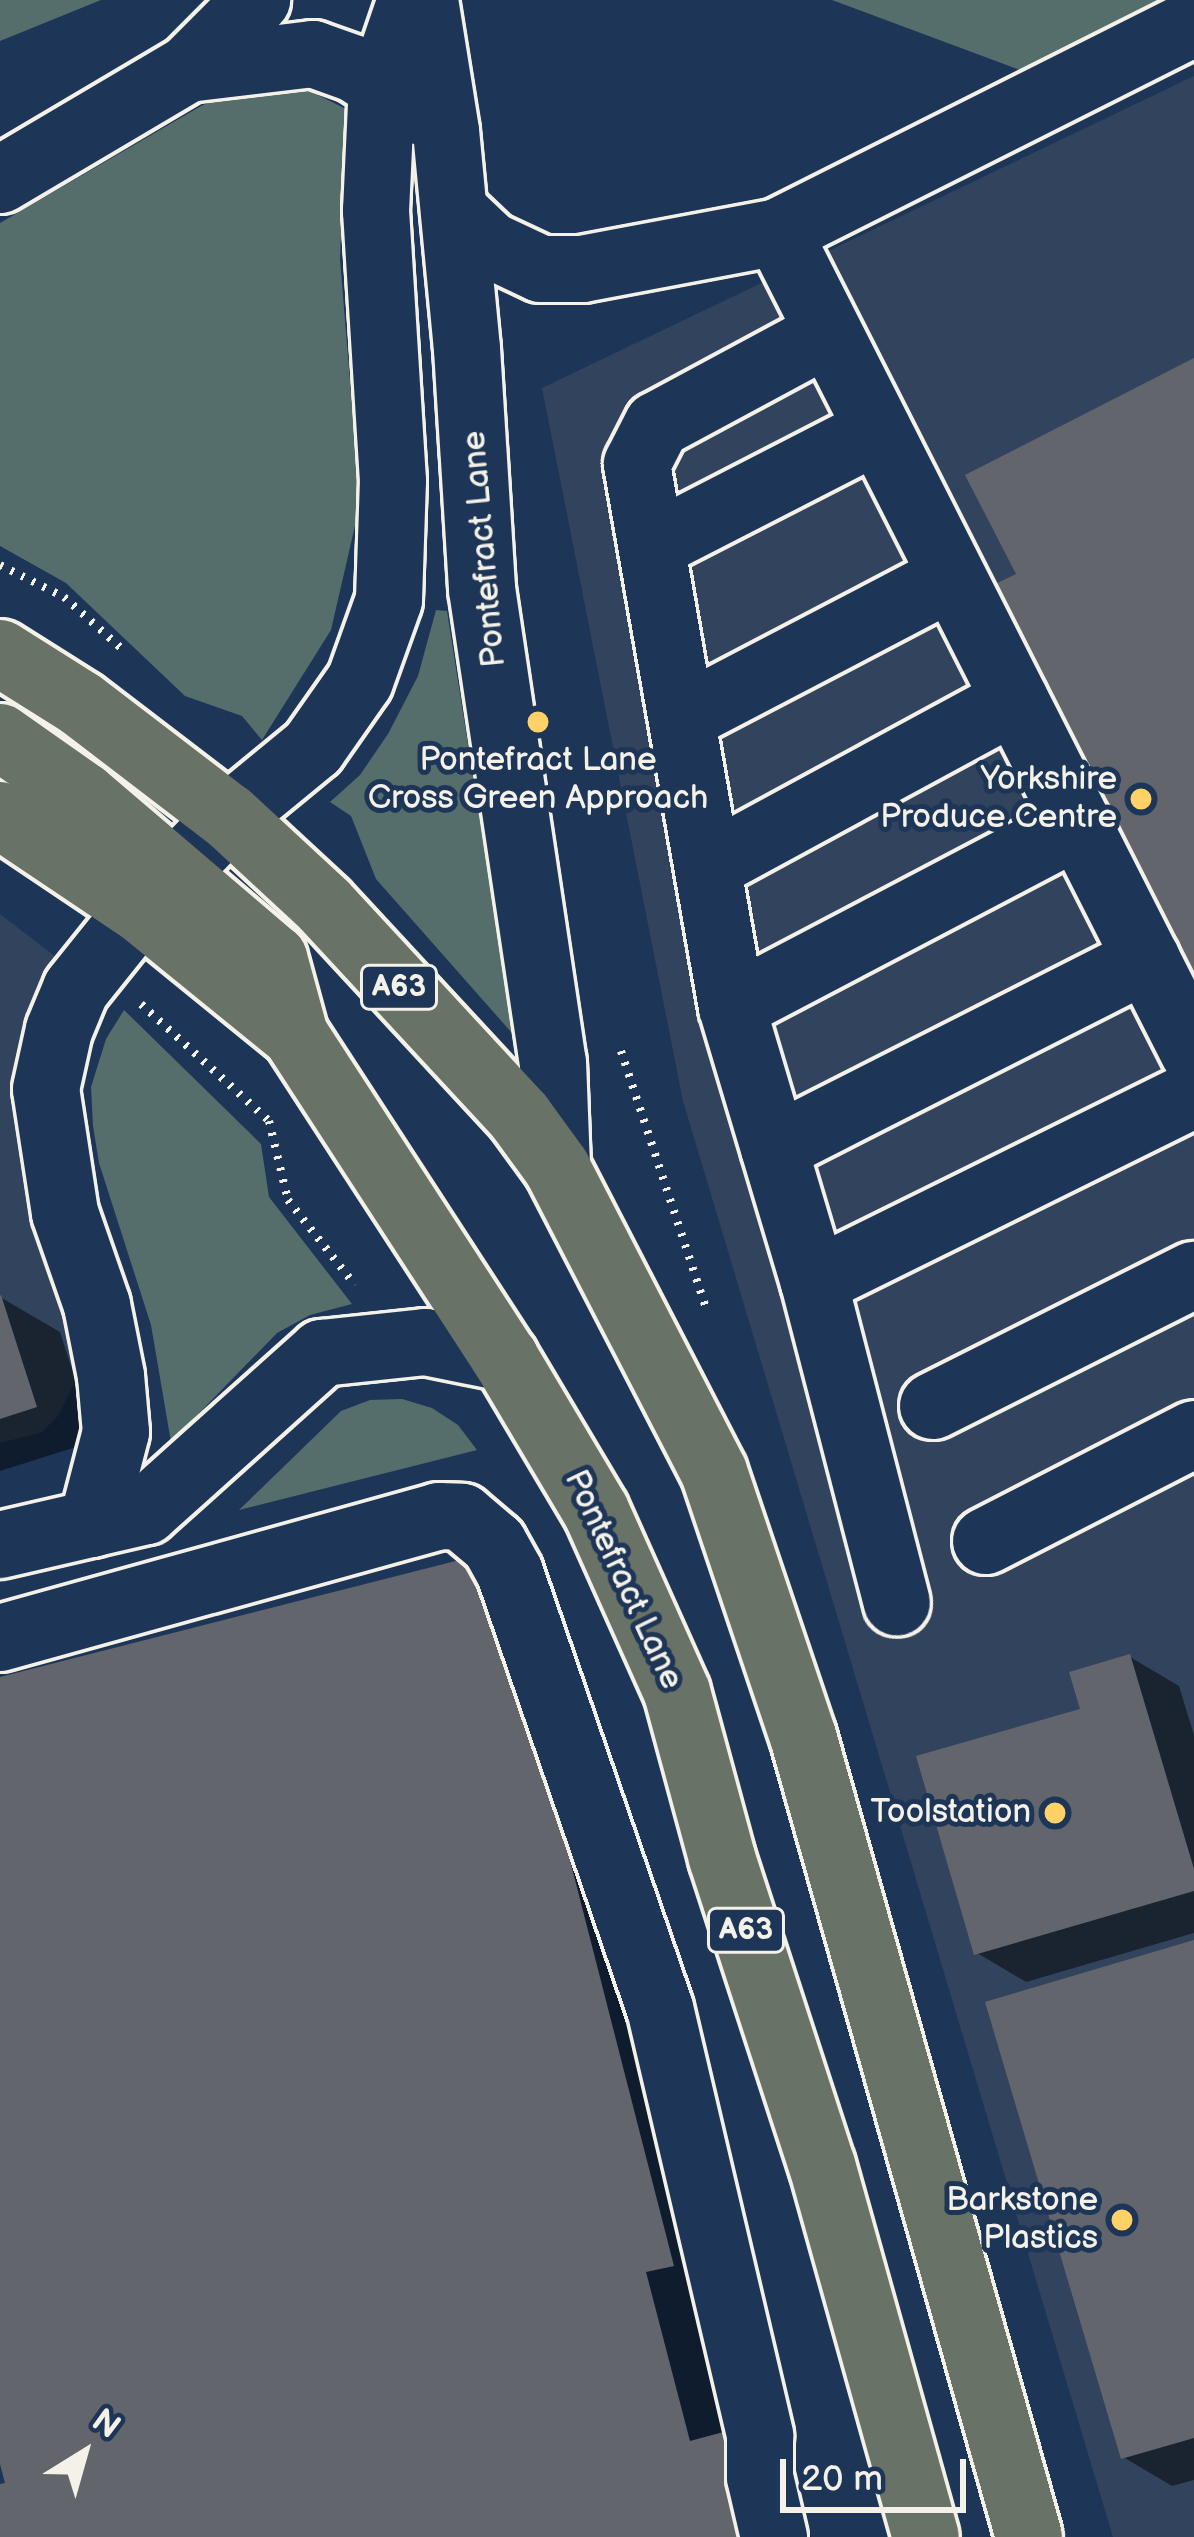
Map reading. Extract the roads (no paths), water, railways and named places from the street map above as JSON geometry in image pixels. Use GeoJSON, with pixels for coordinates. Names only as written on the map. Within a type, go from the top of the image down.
{"type":"FeatureCollection","features":[{"type":"Feature","properties":{"kind":"highway","name":"Pontefract Lane"},"geometry":{"type":"LineString","coordinates":[[0,653],[81,704],[229,817],[325,905],[520,1117],[557,1168],[714,1472],[809,1758],[1029,2537]]}},
{"type":"Feature","properties":{"kind":"highway","name":"A63"},"geometry":{"type":"LineString","coordinates":[[0,737],[156,877]]}},
{"type":"Feature","properties":{"kind":"highway"},"geometry":{"type":"LineString","coordinates":[[0,815],[74,863],[156,877]]}},
{"type":"Feature","properties":{"kind":"highway","name":"Pontefract Lane"},"geometry":{"type":"LineString","coordinates":[[156,877],[274,958],[295,1035],[505,1358],[596,1511],[677,1692],[722,1858],[822,2165],[926,2537]]}},
{"type":"Feature","properties":{"kind":"street"},"geometry":{"type":"LineString","coordinates":[[0,180],[188,69],[257,0]]}},
{"type":"Feature","properties":{"kind":"street"},"geometry":{"type":"LineString","coordinates":[[92,1524],[116,1432],[111,1376],[97,1305],[65,1213],[46,1089],[59,1030],[76,989],[156,877],[313,748],[360,681],[388,600],[393,481],[376,211],[382,85],[411,0]]}},
{"type":"Feature","properties":{"kind":"street","name":"Pontefract Lane"},"geometry":{"type":"LineString","coordinates":[[425,0],[454,212],[482,589],[548,1028],[557,1168]]}},
{"type":"Feature","properties":{"kind":"street"},"geometry":{"type":"LineString","coordinates":[[454,212],[490,245],[542,269],[583,269],[778,232],[1194,23]]}},
{"type":"Feature","properties":{"kind":"street"},"geometry":{"type":"LineString","coordinates":[[188,69],[313,54],[382,85],[446,131]]}},
{"type":"Feature","properties":{"kind":"street"},"geometry":{"type":"LineString","coordinates":[[778,232],[1194,1052]]}},
{"type":"Feature","properties":{"kind":"street"},"geometry":{"type":"LineString","coordinates":[[467,349],[530,296],[583,269]]}},
{"type":"Feature","properties":{"kind":"street"},"geometry":{"type":"LineString","coordinates":[[828,333],[657,425],[637,464],[711,865],[732,1007],[814,1282],[896,1603]]}},
{"type":"Feature","properties":{"kind":"street"},"geometry":{"type":"LineString","coordinates":[[652,546],[878,430]]}},
{"type":"Feature","properties":{"kind":"street"},"geometry":{"type":"LineString","coordinates":[[684,717],[952,577]]}},
{"type":"Feature","properties":{"kind":"street"},"geometry":{"type":"LineString","coordinates":[[711,865],[1015,700]]}},
{"type":"Feature","properties":{"kind":"street"},"geometry":{"type":"LineString","coordinates":[[732,1007],[1078,825]]}},
{"type":"Feature","properties":{"kind":"street"},"geometry":{"type":"LineString","coordinates":[[774,1148],[1147,959]]}},
{"type":"Feature","properties":{"kind":"street"},"geometry":{"type":"LineString","coordinates":[[814,1282],[1194,1094]]}},
{"type":"Feature","properties":{"kind":"street"},"geometry":{"type":"LineString","coordinates":[[933,1406],[1194,1275]]}},
{"type":"Feature","properties":{"kind":"street"},"geometry":{"type":"LineString","coordinates":[[0,1545],[146,1511],[322,1353],[425,1342],[505,1358]]}},
{"type":"Feature","properties":{"kind":"street"},"geometry":{"type":"LineString","coordinates":[[986,1541],[1194,1434]]}},
{"type":"Feature","properties":{"kind":"street"},"geometry":{"type":"LineString","coordinates":[[0,1638],[439,1516],[462,1517],[494,1544],[510,1573],[660,2008],[760,2436],[760,2477],[774,2537]]}},
{"type":"Feature","properties":{"kind":"place","name":"Pontefract Lane Cross Green Approach"},"geometry":{"type":"Point","coordinates":[538,722]}},
{"type":"Feature","properties":{"kind":"place","name":"Yorkshire Produce Centre"},"geometry":{"type":"Point","coordinates":[1141,799]}},
{"type":"Feature","properties":{"kind":"place","name":"Toolstation"},"geometry":{"type":"Point","coordinates":[1055,1813]}},
{"type":"Feature","properties":{"kind":"place","name":"Barkstone Plastics"},"geometry":{"type":"Point","coordinates":[1122,2220]}}]}
